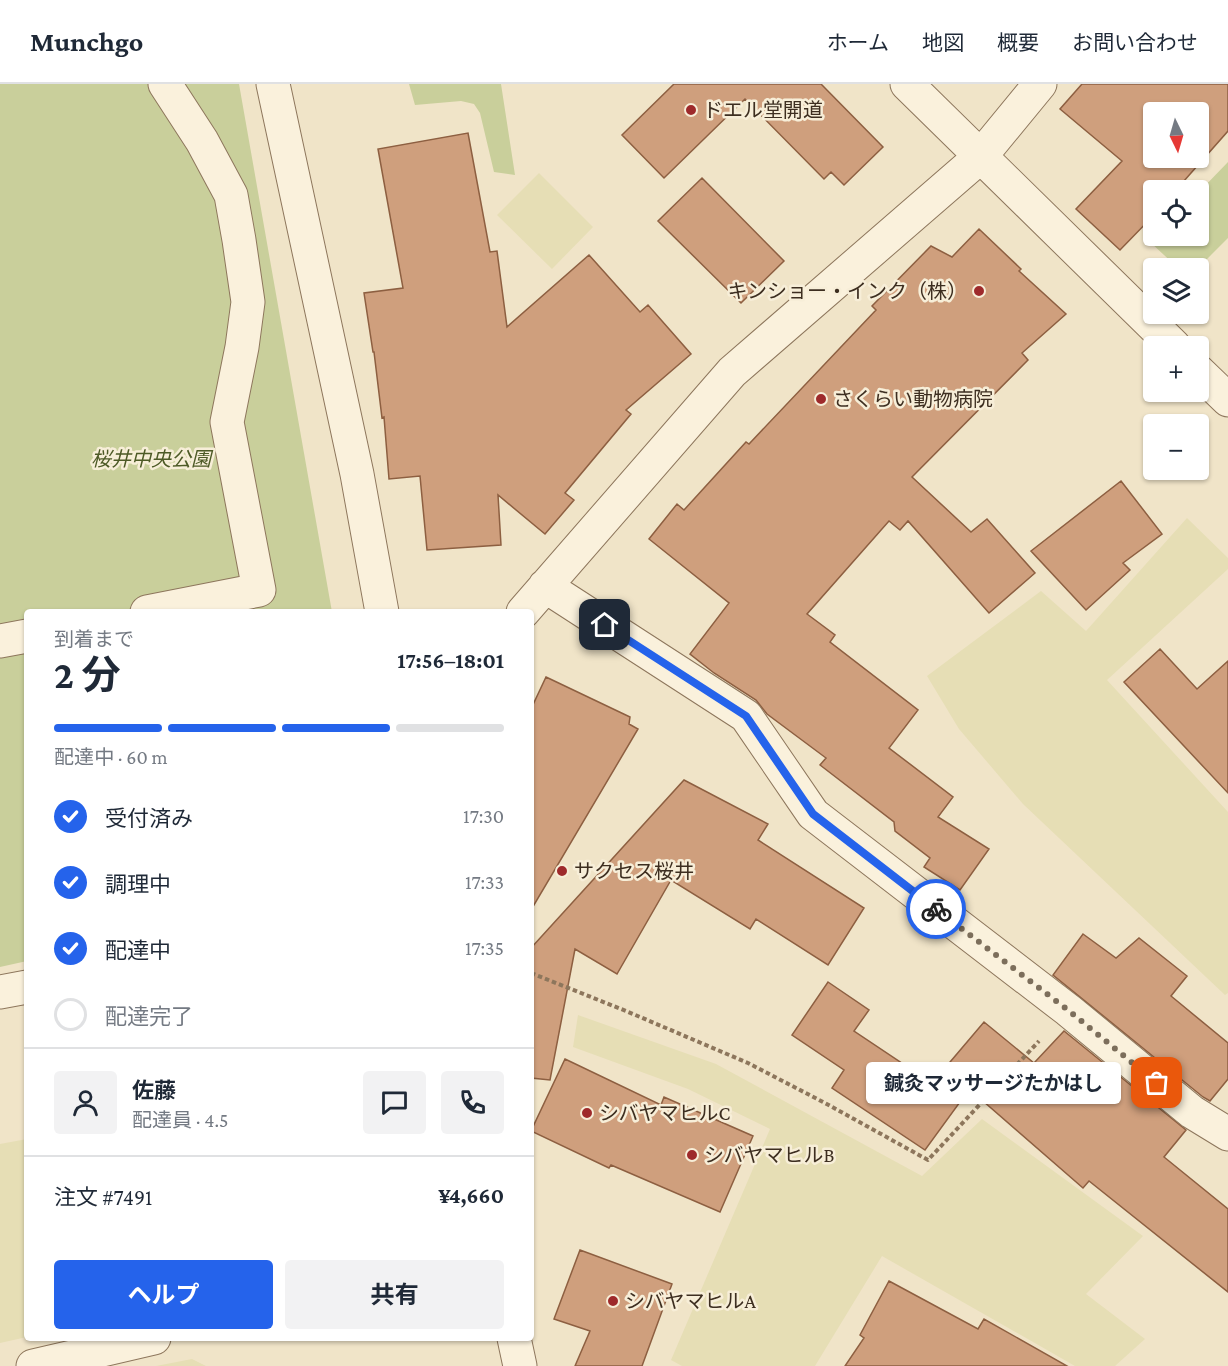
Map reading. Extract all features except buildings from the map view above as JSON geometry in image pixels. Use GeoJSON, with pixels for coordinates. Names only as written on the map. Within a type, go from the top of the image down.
{"type":"FeatureCollection","features":[{"type":"Feature","properties":{"kind":"street"},"geometry":{"type":"LineString","coordinates":[[165,84],[202,141],[231,195],[248,302],[242,347],[227,422],[261,601],[178,609]]}},
{"type":"Feature","properties":{"kind":"street"},"geometry":{"type":"LineString","coordinates":[[273,84],[357,474],[381,609]]}},
{"type":"Feature","properties":{"kind":"street"},"geometry":{"type":"LineString","coordinates":[[907,84],[1164,336]]}},
{"type":"Feature","properties":{"kind":"street"},"geometry":{"type":"LineString","coordinates":[[526,609],[732,372],[980,157],[1040,84]]}},
{"type":"Feature","properties":{"kind":"street"},"geometry":{"type":"LineString","coordinates":[[1209,382],[1228,400]]}},
{"type":"Feature","properties":{"kind":"street"},"geometry":{"type":"LineString","coordinates":[[545,586],[746,716],[813,814],[1068,1010],[1192,1112],[1228,1134]]}},
{"type":"Feature","properties":{"kind":"street"},"geometry":{"type":"LineString","coordinates":[[0,641],[24,637]]}},
{"type":"Feature","properties":{"kind":"street"},"geometry":{"type":"LineString","coordinates":[[0,992],[24,988]]}},
{"type":"Feature","properties":{"kind":"street"},"geometry":{"type":"LineString","coordinates":[[33,1366],[141,1341]]}},
{"type":"Feature","properties":{"kind":"street"},"geometry":{"type":"LineString","coordinates":[[515,1341],[520,1366]]}},
{"type":"Feature","properties":{"kind":"path"},"geometry":{"type":"LineString","coordinates":[[534,974],[748,1063],[928,1160],[1068,1010]]}},
{"type":"Feature","properties":{"kind":"shaded area"},"geometry":{"type":"Polygon","coordinates":[[[539,173],[593,227],[552,269],[497,215],[539,173]]]}},
{"type":"Feature","properties":{"kind":"shaded area"},"geometry":{"type":"Polygon","coordinates":[[[1187,518],[1228,558],[1228,569],[1107,680],[1228,812],[1228,993],[1225,995],[1023,804],[959,729],[927,676],[1041,591],[1086,631],[1187,518]]]}},
{"type":"Feature","properties":{"kind":"shaded area"},"geometry":{"type":"Polygon","coordinates":[[[578,1015],[716,1064],[922,1176],[982,1119],[1143,1236],[1086,1294],[1145,1339],[1115,1366],[1075,1366],[882,1256],[815,1366],[682,1366],[671,1360],[770,1129],[688,1089],[573,1047],[578,1015]]]}},
{"type":"Feature","properties":{"kind":"shaded area"},"geometry":{"type":"Polygon","coordinates":[[[24,1140],[24,1338],[0,1343],[0,1144],[24,1140]]]}},
{"type":"Feature","properties":{"kind":"shaded area"},"geometry":{"type":"Polygon","coordinates":[[[192,1359],[206,1366],[156,1366],[192,1359]]]}},
{"type":"Feature","properties":{"kind":"green space","name":"桜井中央公園"},"geometry":{"type":"Polygon","coordinates":[[[0,84],[239,84],[331,609],[24,609],[24,962],[0,967],[0,84]]]}},
{"type":"Feature","properties":{"kind":"green space"},"geometry":{"type":"Polygon","coordinates":[[[409,84],[501,84],[515,175],[494,172],[480,113],[474,104],[461,101],[415,105],[409,84]]]}},
{"type":"Feature","properties":{"kind":"green space"},"geometry":{"type":"Polygon","coordinates":[[[1228,162],[1228,238],[1208,258],[1167,258],[1154,246],[1209,246],[1209,182],[1228,162]]]}},
{"type":"Feature","properties":{"kind":"way so far"},"geometry":{"type":"LineString","coordinates":[[936,909],[1068,1010],[1157,1083]]}},
{"type":"Feature","properties":{"kind":"place","name":"ドエル堂開道"},"geometry":{"type":"Point","coordinates":[691,110]}},
{"type":"Feature","properties":{"kind":"place","name":"キンショー・インク（株）"},"geometry":{"type":"Point","coordinates":[979,291]}},
{"type":"Feature","properties":{"kind":"place","name":"さくらい動物病院"},"geometry":{"type":"Point","coordinates":[821,399]}},
{"type":"Feature","properties":{"kind":"place","name":"サクセス桜井"},"geometry":{"type":"Point","coordinates":[562,871]}},
{"type":"Feature","properties":{"kind":"place","name":"鍼灸マッサージたかはし"},"geometry":{"type":"Point","coordinates":[1157,1083]}},
{"type":"Feature","properties":{"kind":"place","name":"シバヤマヒルC"},"geometry":{"type":"Point","coordinates":[587,1113]}},
{"type":"Feature","properties":{"kind":"place","name":"シバヤマヒルB"},"geometry":{"type":"Point","coordinates":[692,1155]}},
{"type":"Feature","properties":{"kind":"place","name":"シバヤマヒルA"},"geometry":{"type":"Point","coordinates":[613,1301]}},
{"type":"Feature","properties":{"kind":"route"},"geometry":{"type":"LineString","coordinates":[[605,625],[746,716],[813,814],[936,909]]}}]}
